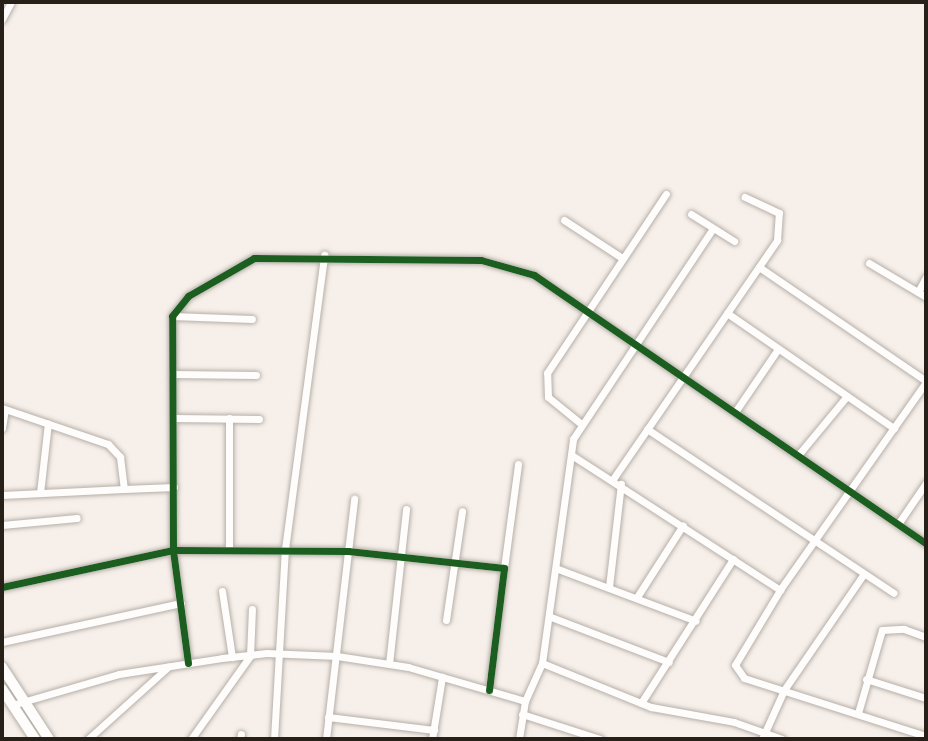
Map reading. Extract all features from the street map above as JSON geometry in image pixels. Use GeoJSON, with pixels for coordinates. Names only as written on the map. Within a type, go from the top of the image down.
{"type":"FeatureCollection","features":[{"type":"Feature","properties":{"kind":"street"},"geometry":{"type":"LineString","coordinates":[[2,19],[11,2]]}},
{"type":"Feature","properties":{"kind":"street"},"geometry":{"type":"LineString","coordinates":[[580,423],[548,397],[544,383],[587,310],[666,194]]}},
{"type":"Feature","properties":{"kind":"street"},"geometry":{"type":"LineString","coordinates":[[613,479],[778,240],[780,216],[744,197]]}},
{"type":"Feature","properties":{"kind":"street"},"geometry":{"type":"LineString","coordinates":[[691,215],[734,241]]}},
{"type":"Feature","properties":{"kind":"street"},"geometry":{"type":"LineString","coordinates":[[564,220],[622,258]]}},
{"type":"Feature","properties":{"kind":"street"},"geometry":{"type":"LineString","coordinates":[[519,739],[525,701],[542,663],[551,617],[580,423],[713,228]]}},
{"type":"Feature","properties":{"kind":"street"},"geometry":{"type":"LineString","coordinates":[[274,739],[282,653],[285,549],[324,255]]}},
{"type":"Feature","properties":{"kind":"street"},"geometry":{"type":"LineString","coordinates":[[188,663],[173,550],[172,316],[188,296],[240,263],[268,256],[324,255],[499,263],[534,275],[635,341],[926,543]]}},
{"type":"Feature","properties":{"kind":"street"},"geometry":{"type":"LineString","coordinates":[[869,263],[926,297]]}},
{"type":"Feature","properties":{"kind":"street"},"geometry":{"type":"LineString","coordinates":[[759,267],[926,382],[780,590],[735,665],[744,678],[926,736]]}},
{"type":"Feature","properties":{"kind":"street"},"geometry":{"type":"LineString","coordinates":[[918,292],[926,277]]}},
{"type":"Feature","properties":{"kind":"street"},"geometry":{"type":"LineString","coordinates":[[727,313],[894,428]]}},
{"type":"Feature","properties":{"kind":"street"},"geometry":{"type":"LineString","coordinates":[[172,316],[253,318]]}},
{"type":"Feature","properties":{"kind":"street"},"geometry":{"type":"LineString","coordinates":[[735,412],[778,349]]}},
{"type":"Feature","properties":{"kind":"street"},"geometry":{"type":"LineString","coordinates":[[172,374],[256,375]]}},
{"type":"Feature","properties":{"kind":"street"},"geometry":{"type":"LineString","coordinates":[[799,454],[847,396]]}},
{"type":"Feature","properties":{"kind":"street"},"geometry":{"type":"LineString","coordinates":[[2,428],[3,409],[116,449],[124,489]]}},
{"type":"Feature","properties":{"kind":"street"},"geometry":{"type":"LineString","coordinates":[[173,418],[260,419]]}},
{"type":"Feature","properties":{"kind":"street"},"geometry":{"type":"LineString","coordinates":[[229,418],[229,549]]}},
{"type":"Feature","properties":{"kind":"street"},"geometry":{"type":"LineString","coordinates":[[40,493],[48,423]]}},
{"type":"Feature","properties":{"kind":"street"},"geometry":{"type":"LineString","coordinates":[[647,429],[813,544],[894,593]]}},
{"type":"Feature","properties":{"kind":"street"},"geometry":{"type":"LineString","coordinates":[[573,456],[621,484],[780,590]]}},
{"type":"Feature","properties":{"kind":"street"},"geometry":{"type":"LineString","coordinates":[[489,690],[518,464]]}},
{"type":"Feature","properties":{"kind":"street"},"geometry":{"type":"LineString","coordinates":[[898,524],[926,483]]}},
{"type":"Feature","properties":{"kind":"street"},"geometry":{"type":"LineString","coordinates":[[609,587],[621,484]]}},
{"type":"Feature","properties":{"kind":"street"},"geometry":{"type":"LineString","coordinates":[[2,495],[174,487]]}},
{"type":"Feature","properties":{"kind":"street"},"geometry":{"type":"LineString","coordinates":[[326,739],[354,499]]}},
{"type":"Feature","properties":{"kind":"street"},"geometry":{"type":"LineString","coordinates":[[390,664],[406,509]]}},
{"type":"Feature","properties":{"kind":"street"},"geometry":{"type":"LineString","coordinates":[[446,620],[462,511]]}},
{"type":"Feature","properties":{"kind":"street"},"geometry":{"type":"LineString","coordinates":[[2,525],[77,518]]}},
{"type":"Feature","properties":{"kind":"street"},"geometry":{"type":"LineString","coordinates":[[637,597],[683,526]]}},
{"type":"Feature","properties":{"kind":"street"},"geometry":{"type":"LineString","coordinates":[[2,587],[173,550],[348,551],[504,568]]}},
{"type":"Feature","properties":{"kind":"street"},"geometry":{"type":"LineString","coordinates":[[641,703],[696,621],[733,559]]}},
{"type":"Feature","properties":{"kind":"street"},"geometry":{"type":"LineString","coordinates":[[558,569],[696,621]]}},
{"type":"Feature","properties":{"kind":"street"},"geometry":{"type":"LineString","coordinates":[[762,736],[784,690],[863,575]]}},
{"type":"Feature","properties":{"kind":"street"},"geometry":{"type":"LineString","coordinates":[[222,591],[232,657]]}},
{"type":"Feature","properties":{"kind":"street"},"geometry":{"type":"LineString","coordinates":[[2,642],[181,603]]}},
{"type":"Feature","properties":{"kind":"street"},"geometry":{"type":"LineString","coordinates":[[191,739],[250,656],[252,608]]}},
{"type":"Feature","properties":{"kind":"street"},"geometry":{"type":"LineString","coordinates":[[551,617],[669,662]]}},
{"type":"Feature","properties":{"kind":"street"},"geometry":{"type":"LineString","coordinates":[[858,713],[866,679],[886,628],[926,637]]}},
{"type":"Feature","properties":{"kind":"street"},"geometry":{"type":"LineString","coordinates":[[12,705],[119,674],[232,657],[282,653],[337,656],[390,664],[525,701]]}},
{"type":"Feature","properties":{"kind":"street"},"geometry":{"type":"LineString","coordinates":[[542,663],[641,703],[782,739]]}},
{"type":"Feature","properties":{"kind":"street"},"geometry":{"type":"LineString","coordinates":[[88,739],[168,666]]}},
{"type":"Feature","properties":{"kind":"street"},"geometry":{"type":"LineString","coordinates":[[2,667],[49,739]]}},
{"type":"Feature","properties":{"kind":"street"},"geometry":{"type":"LineString","coordinates":[[432,739],[442,677]]}},
{"type":"Feature","properties":{"kind":"street"},"geometry":{"type":"LineString","coordinates":[[866,679],[926,698]]}},
{"type":"Feature","properties":{"kind":"street"},"geometry":{"type":"LineString","coordinates":[[17,690],[3,693],[35,739]]}},
{"type":"Feature","properties":{"kind":"street"},"geometry":{"type":"LineString","coordinates":[[522,714],[576,735],[600,739]]}},
{"type":"Feature","properties":{"kind":"street"},"geometry":{"type":"LineString","coordinates":[[328,717],[434,730]]}},
{"type":"Feature","properties":{"kind":"cycle path"},"geometry":{"type":"LineString","coordinates":[[188,663],[173,550],[172,316],[188,296],[254,258],[481,260],[534,275],[926,543]]}},
{"type":"Feature","properties":{"kind":"cycle path"},"geometry":{"type":"LineString","coordinates":[[2,587],[173,550],[348,551],[504,568],[489,690]]}}]}
